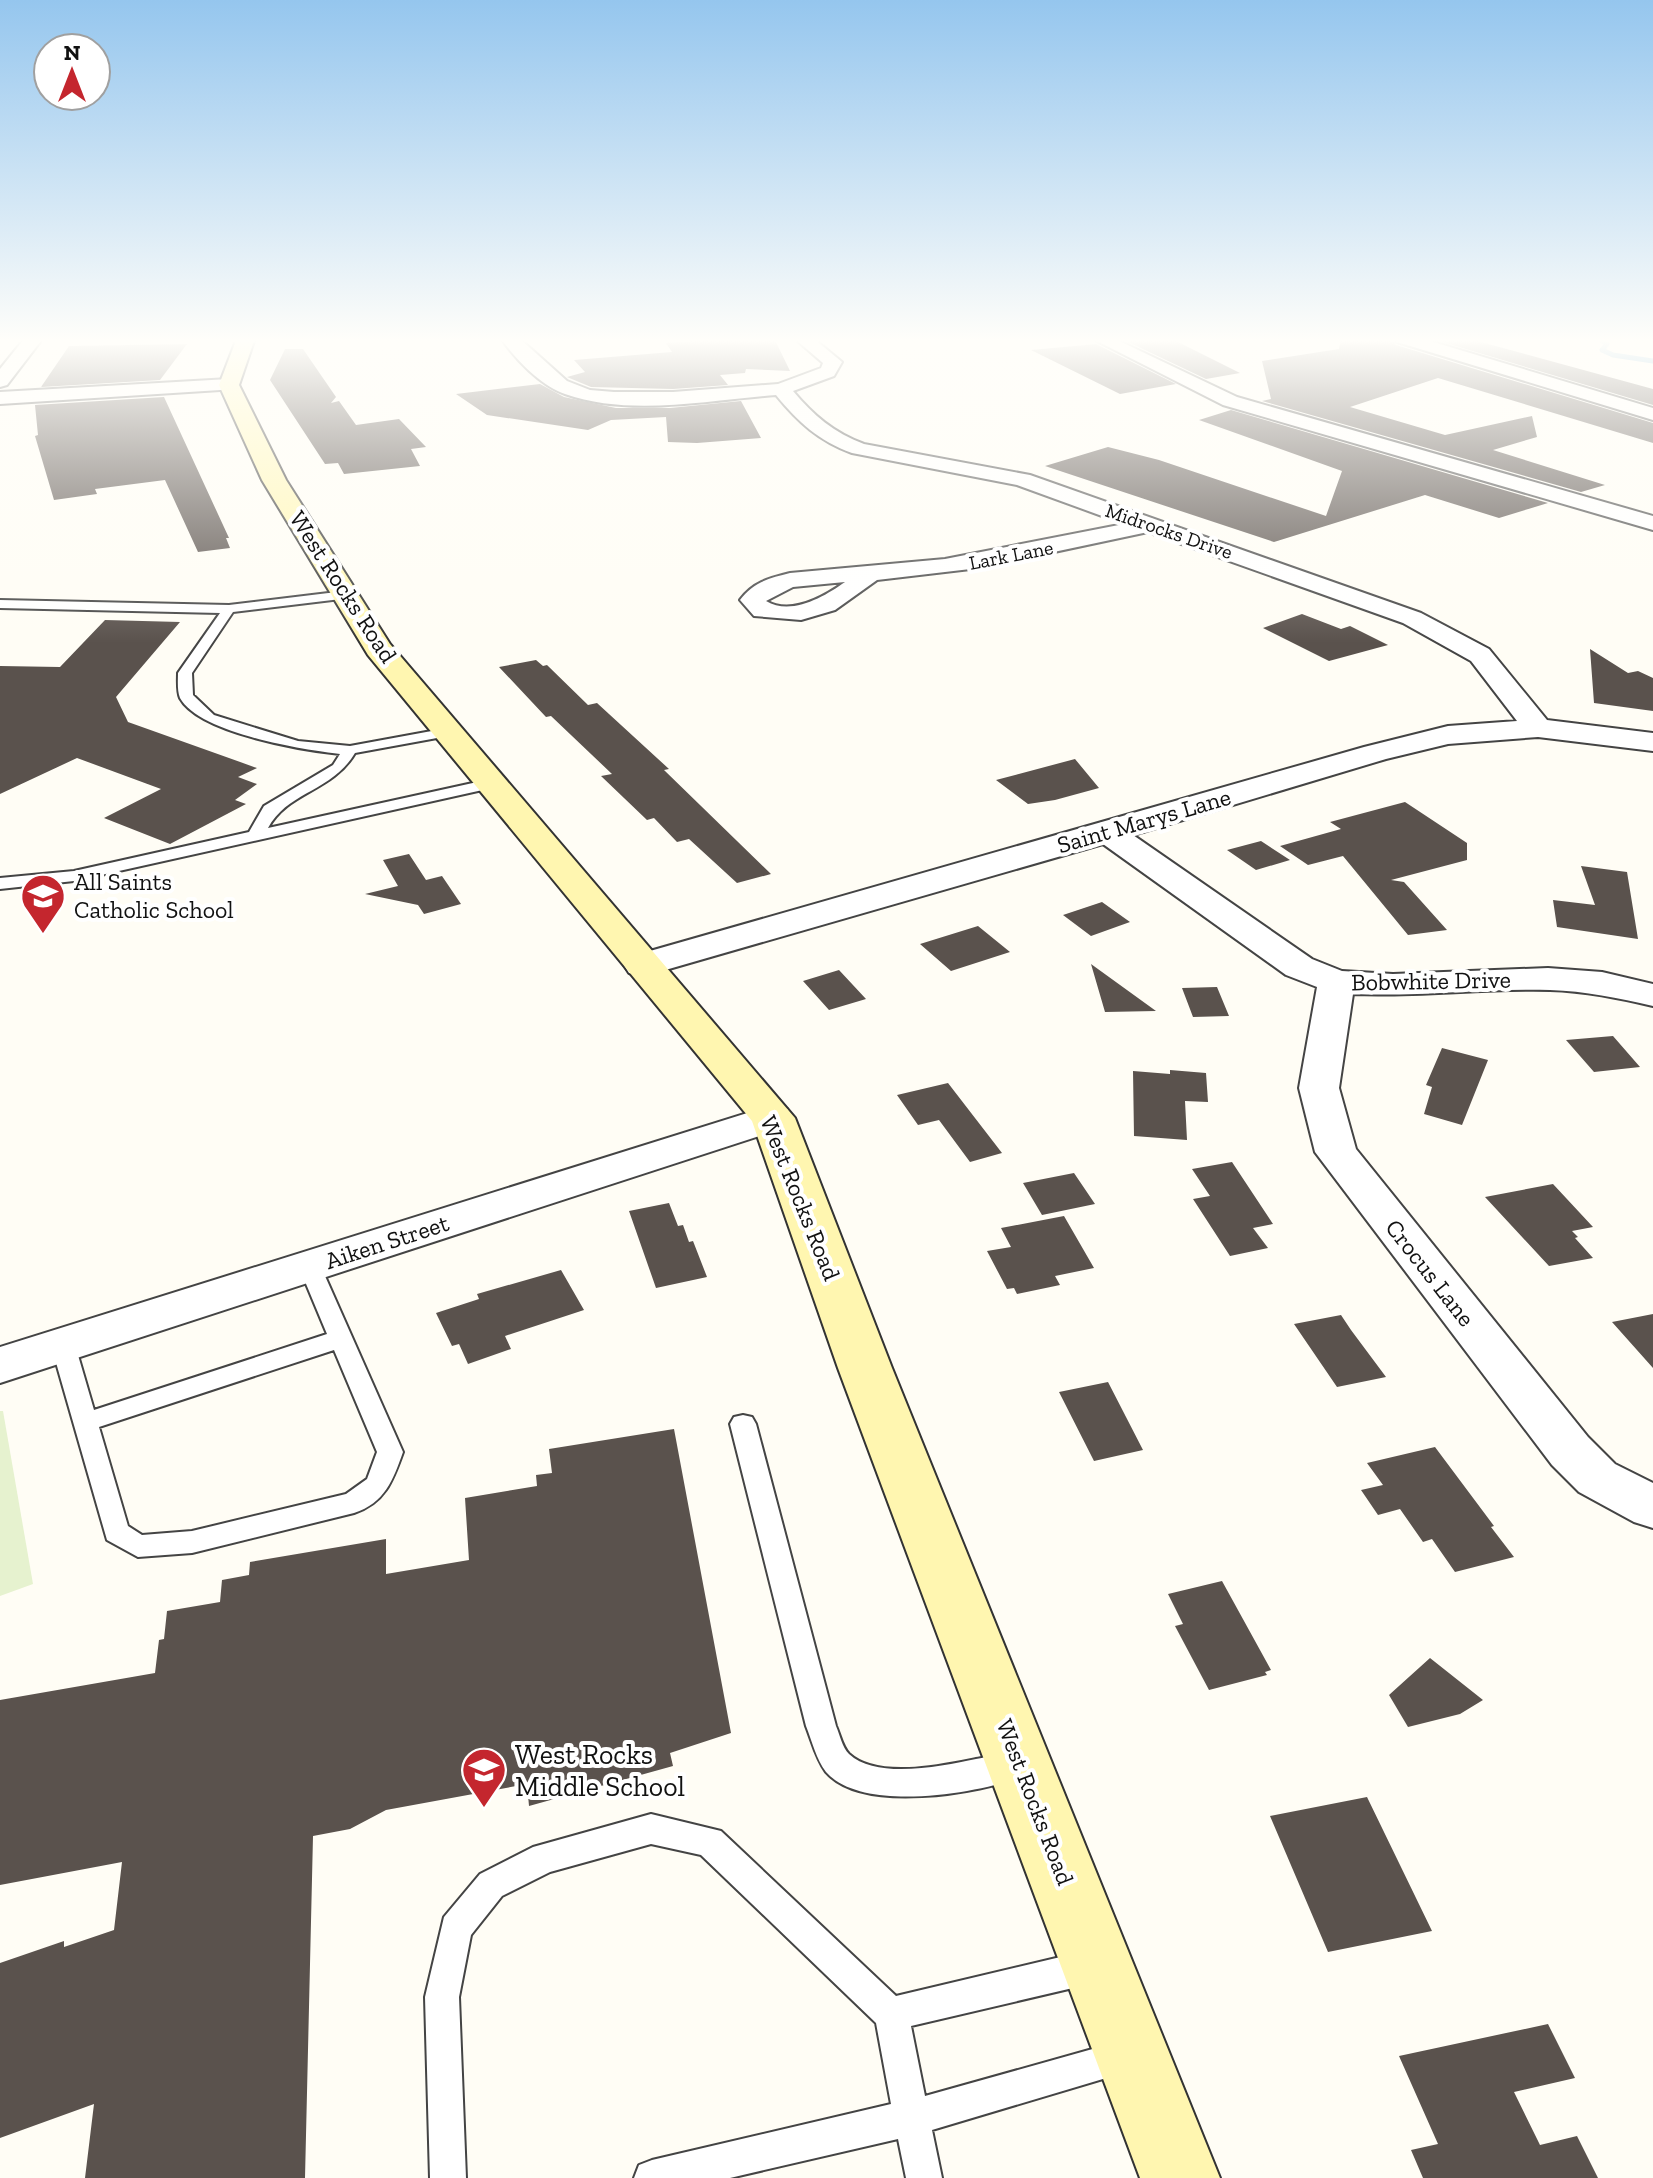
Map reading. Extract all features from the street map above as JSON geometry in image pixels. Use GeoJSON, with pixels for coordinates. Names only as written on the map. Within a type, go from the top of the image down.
{"type":"FeatureCollection","features":[{"type":"Feature","properties":{"kind":"main road","name":"West Rocks Road"},"geometry":{"type":"LineString","coordinates":[[255,440],[274,480],[378,649],[773,1118],[865,1368],[1180,2178]]}},
{"type":"Feature","properties":{"kind":"street","name":"Midrocks Drive"},"geometry":{"type":"LineString","coordinates":[[833,440],[859,449],[1022,480],[1362,598],[1449,637],[1480,655],[1538,728]]}},
{"type":"Feature","properties":{"kind":"street"},"geometry":{"type":"LineString","coordinates":[[1364,440],[1653,523]]}},
{"type":"Feature","properties":{"kind":"street","name":"Lark Lane"},"geometry":{"type":"LineString","coordinates":[[871,573],[975,564],[1149,525]]}},
{"type":"Feature","properties":{"kind":"street","name":"Saint Marys Lane"},"geometry":{"type":"LineString","coordinates":[[642,965],[1390,749],[1448,735],[1538,728],[1653,742]]}},
{"type":"Feature","properties":{"kind":"street","name":"Bobwhite Drive"},"geometry":{"type":"LineString","coordinates":[[1108,832],[1299,967],[1336,982],[1393,985],[1548,979],[1602,983],[1653,995]]}},
{"type":"Feature","properties":{"kind":"street","name":"Crocus Lane"},"geometry":{"type":"LineString","coordinates":[[1336,982],[1319,1088],[1336,1152],[1570,1451],[1597,1478],[1653,1507]]}},
{"type":"Feature","properties":{"kind":"street","name":"Aiken Street"},"geometry":{"type":"LineString","coordinates":[[0,1365],[773,1118]]}},
{"type":"Feature","properties":{"kind":"lane"},"geometry":{"type":"LineString","coordinates":[[0,604],[229,609],[345,595]]}},
{"type":"Feature","properties":{"kind":"lane"},"geometry":{"type":"LineString","coordinates":[[229,609],[185,673],[186,696],[209,718],[297,745],[350,750],[448,732]]}},
{"type":"Feature","properties":{"kind":"lane"},"geometry":{"type":"LineString","coordinates":[[256,835],[270,809],[339,768],[350,750]]}},
{"type":"Feature","properties":{"kind":"lane"},"geometry":{"type":"LineString","coordinates":[[0,883],[5,885],[74,876],[491,784]]}},
{"type":"Feature","properties":{"kind":"lane"},"geometry":{"type":"LineString","coordinates":[[63,1345],[116,1532],[138,1546],[192,1542],[354,1503],[378,1485],[390,1452],[310,1267]]}},
{"type":"Feature","properties":{"kind":"lane"},"geometry":{"type":"LineString","coordinates":[[86,1422],[342,1338]]}},
{"type":"Feature","properties":{"kind":"lane"},"geometry":{"type":"LineString","coordinates":[[743,1424],[821,1726],[837,1763],[864,1780],[915,1783],[1021,1764]]}},
{"type":"Feature","properties":{"kind":"lane"},"geometry":{"type":"LineString","coordinates":[[448,2178],[442,1997],[456,1928],[491,1885],[544,1858],[651,1829],[710,1842],[891,2014],[924,2178]]}},
{"type":"Feature","properties":{"kind":"lane"},"geometry":{"type":"LineString","coordinates":[[891,2014],[1098,1965]]}},
{"type":"Feature","properties":{"kind":"lane"},"geometry":{"type":"LineString","coordinates":[[652,2178],[914,2117],[1132,2055]]}},
{"type":"Feature","properties":{"kind":"green space"},"geometry":{"type":"Polygon","coordinates":[[[0,1411],[3,1411],[33,1584],[0,1596],[0,1411]]]}},
{"type":"Feature","properties":{"kind":"building"},"geometry":{"type":"Polygon","coordinates":[[[36,440],[184,440],[229,538],[226,538],[230,548],[198,552],[165,480],[95,489],[97,494],[54,500],[36,440]]]}},
{"type":"Feature","properties":{"kind":"building"},"geometry":{"type":"Polygon","coordinates":[[[309,440],[419,440],[426,447],[411,449],[420,466],[344,474],[338,463],[325,464],[309,440]]]}},
{"type":"Feature","properties":{"kind":"building"},"geometry":{"type":"Polygon","coordinates":[[[668,440],[740,440],[697,443],[668,440]]]}},
{"type":"Feature","properties":{"kind":"building"},"geometry":{"type":"Polygon","coordinates":[[[1254,440],[1332,440],[1548,503],[1499,518],[1425,495],[1274,542],[1045,466],[1108,447],[1159,460],[1326,516],[1342,471],[1254,440]]]}},
{"type":"Feature","properties":{"kind":"building"},"geometry":{"type":"Polygon","coordinates":[[[1397,440],[1528,440],[1493,450],[1605,485],[1581,492],[1397,440]]]}},
{"type":"Feature","properties":{"kind":"building"},"geometry":{"type":"Polygon","coordinates":[[[1302,614],[1341,629],[1350,626],[1388,645],[1329,661],[1263,628],[1302,614]]]}},
{"type":"Feature","properties":{"kind":"building"},"geometry":{"type":"Polygon","coordinates":[[[105,620],[180,622],[116,697],[128,722],[257,768],[238,777],[257,784],[235,800],[246,804],[170,844],[104,818],[161,789],[77,758],[0,794],[0,666],[60,667],[105,620]]]}},
{"type":"Feature","properties":{"kind":"building"},"geometry":{"type":"Polygon","coordinates":[[[1590,649],[1628,673],[1638,671],[1653,678],[1653,711],[1594,703],[1590,649]]]}},
{"type":"Feature","properties":{"kind":"building"},"geometry":{"type":"Polygon","coordinates":[[[536,660],[543,666],[547,665],[588,705],[597,703],[669,769],[664,770],[771,874],[737,883],[689,839],[677,842],[654,818],[647,820],[601,776],[612,774],[551,716],[546,717],[499,667],[536,660]]]}},
{"type":"Feature","properties":{"kind":"building"},"geometry":{"type":"Polygon","coordinates":[[[1075,759],[1099,788],[1028,804],[996,780],[1075,759]]]}},
{"type":"Feature","properties":{"kind":"building"},"geometry":{"type":"Polygon","coordinates":[[[1405,802],[1467,843],[1467,860],[1391,880],[1404,882],[1447,930],[1408,935],[1343,856],[1308,865],[1280,846],[1341,829],[1330,822],[1405,802]]]}},
{"type":"Feature","properties":{"kind":"building"},"geometry":{"type":"Polygon","coordinates":[[[1261,841],[1290,860],[1256,870],[1227,850],[1261,841]]]}},
{"type":"Feature","properties":{"kind":"building"},"geometry":{"type":"Polygon","coordinates":[[[409,854],[426,880],[442,876],[461,904],[424,914],[418,905],[365,894],[398,886],[383,860],[409,854]]]}},
{"type":"Feature","properties":{"kind":"building"},"geometry":{"type":"Polygon","coordinates":[[[1581,866],[1627,872],[1638,939],[1557,927],[1553,900],[1595,905],[1581,866]]]}},
{"type":"Feature","properties":{"kind":"building"},"geometry":{"type":"Polygon","coordinates":[[[1102,902],[1130,922],[1091,936],[1063,915],[1102,902]]]}},
{"type":"Feature","properties":{"kind":"building"},"geometry":{"type":"Polygon","coordinates":[[[978,926],[1010,952],[951,971],[920,944],[978,926]]]}},
{"type":"Feature","properties":{"kind":"building"},"geometry":{"type":"Polygon","coordinates":[[[1091,964],[1156,1011],[1105,1012],[1091,964]]]}},
{"type":"Feature","properties":{"kind":"building"},"geometry":{"type":"Polygon","coordinates":[[[839,970],[866,999],[829,1010],[803,981],[839,970]]]}},
{"type":"Feature","properties":{"kind":"building"},"geometry":{"type":"Polygon","coordinates":[[[1217,987],[1229,1016],[1193,1017],[1182,988],[1217,987]]]}},
{"type":"Feature","properties":{"kind":"building"},"geometry":{"type":"Polygon","coordinates":[[[1613,1036],[1640,1067],[1594,1072],[1566,1040],[1613,1036]]]}},
{"type":"Feature","properties":{"kind":"building"},"geometry":{"type":"Polygon","coordinates":[[[1442,1048],[1488,1060],[1462,1125],[1424,1114],[1432,1087],[1426,1085],[1442,1048]]]}},
{"type":"Feature","properties":{"kind":"building"},"geometry":{"type":"Polygon","coordinates":[[[1170,1070],[1206,1073],[1208,1102],[1185,1101],[1187,1140],[1134,1136],[1133,1071],[1170,1074],[1170,1070]]]}},
{"type":"Feature","properties":{"kind":"building"},"geometry":{"type":"Polygon","coordinates":[[[948,1083],[1002,1153],[970,1162],[939,1120],[918,1125],[897,1095],[948,1083]]]}},
{"type":"Feature","properties":{"kind":"building"},"geometry":{"type":"Polygon","coordinates":[[[1232,1162],[1273,1224],[1253,1228],[1268,1248],[1230,1256],[1193,1199],[1210,1196],[1192,1169],[1232,1162]]]}},
{"type":"Feature","properties":{"kind":"building"},"geometry":{"type":"Polygon","coordinates":[[[1074,1173],[1095,1204],[1042,1215],[1023,1183],[1074,1173]]]}},
{"type":"Feature","properties":{"kind":"building"},"geometry":{"type":"Polygon","coordinates":[[[1553,1184],[1593,1227],[1572,1231],[1593,1258],[1549,1266],[1485,1197],[1553,1184]]]}},
{"type":"Feature","properties":{"kind":"building"},"geometry":{"type":"Polygon","coordinates":[[[669,1203],[678,1226],[683,1225],[689,1242],[693,1241],[707,1277],[656,1288],[629,1211],[669,1203]]]}},
{"type":"Feature","properties":{"kind":"building"},"geometry":{"type":"Polygon","coordinates":[[[1064,1216],[1094,1268],[1055,1276],[1060,1285],[1017,1294],[1014,1288],[1007,1289],[987,1251],[1011,1247],[1001,1228],[1064,1216]]]}},
{"type":"Feature","properties":{"kind":"building"},"geometry":{"type":"Polygon","coordinates":[[[561,1270],[584,1310],[505,1336],[511,1349],[468,1364],[459,1344],[452,1346],[436,1313],[479,1299],[477,1294],[561,1270]]]}},
{"type":"Feature","properties":{"kind":"building"},"geometry":{"type":"Polygon","coordinates":[[[1653,1314],[1653,1368],[1612,1322],[1653,1314]]]}},
{"type":"Feature","properties":{"kind":"building"},"geometry":{"type":"Polygon","coordinates":[[[1341,1315],[1386,1377],[1337,1387],[1294,1324],[1341,1315]]]}},
{"type":"Feature","properties":{"kind":"building"},"geometry":{"type":"Polygon","coordinates":[[[1108,1382],[1143,1450],[1094,1461],[1059,1392],[1108,1382]]]}},
{"type":"Feature","properties":{"kind":"building"},"geometry":{"type":"Polygon","coordinates":[[[674,1429],[731,1733],[670,1753],[673,1766],[529,1806],[527,1784],[386,1810],[350,1829],[313,1836],[305,2178],[85,2178],[94,2104],[0,2138],[0,1963],[64,1941],[64,1947],[114,1930],[122,1862],[0,1885],[0,1700],[155,1673],[167,1611],[220,1602],[222,1580],[249,1575],[250,1562],[386,1539],[386,1574],[469,1560],[465,1498],[537,1486],[536,1475],[552,1473],[549,1449],[674,1429]]]}},
{"type":"Feature","properties":{"kind":"building"},"geometry":{"type":"Polygon","coordinates":[[[1435,1447],[1514,1557],[1455,1572],[1432,1539],[1423,1542],[1400,1509],[1378,1515],[1361,1490],[1383,1485],[1367,1463],[1435,1447]]]}},
{"type":"Feature","properties":{"kind":"building"},"geometry":{"type":"Polygon","coordinates":[[[1222,1581],[1271,1670],[1265,1672],[1267,1675],[1209,1690],[1175,1626],[1183,1624],[1168,1594],[1222,1581]]]}},
{"type":"Feature","properties":{"kind":"building"},"geometry":{"type":"Polygon","coordinates":[[[1430,1658],[1483,1700],[1460,1714],[1408,1727],[1389,1695],[1430,1658]]]}},
{"type":"Feature","properties":{"kind":"building"},"geometry":{"type":"Polygon","coordinates":[[[1367,1797],[1432,1931],[1328,1952],[1270,1816],[1367,1797]]]}},
{"type":"Feature","properties":{"kind":"building"},"geometry":{"type":"Polygon","coordinates":[[[1548,2024],[1575,2078],[1514,2092],[1540,2145],[1577,2136],[1598,2178],[1423,2178],[1411,2150],[1438,2144],[1399,2056],[1548,2024]]]}},
{"type":"Feature","properties":{"kind":"place","name":"All Saints Catholic School"},"geometry":{"type":"Point","coordinates":[43,935]}},
{"type":"Feature","properties":{"kind":"place","name":"West Rocks Middle School"},"geometry":{"type":"Point","coordinates":[484,1809]}}]}
